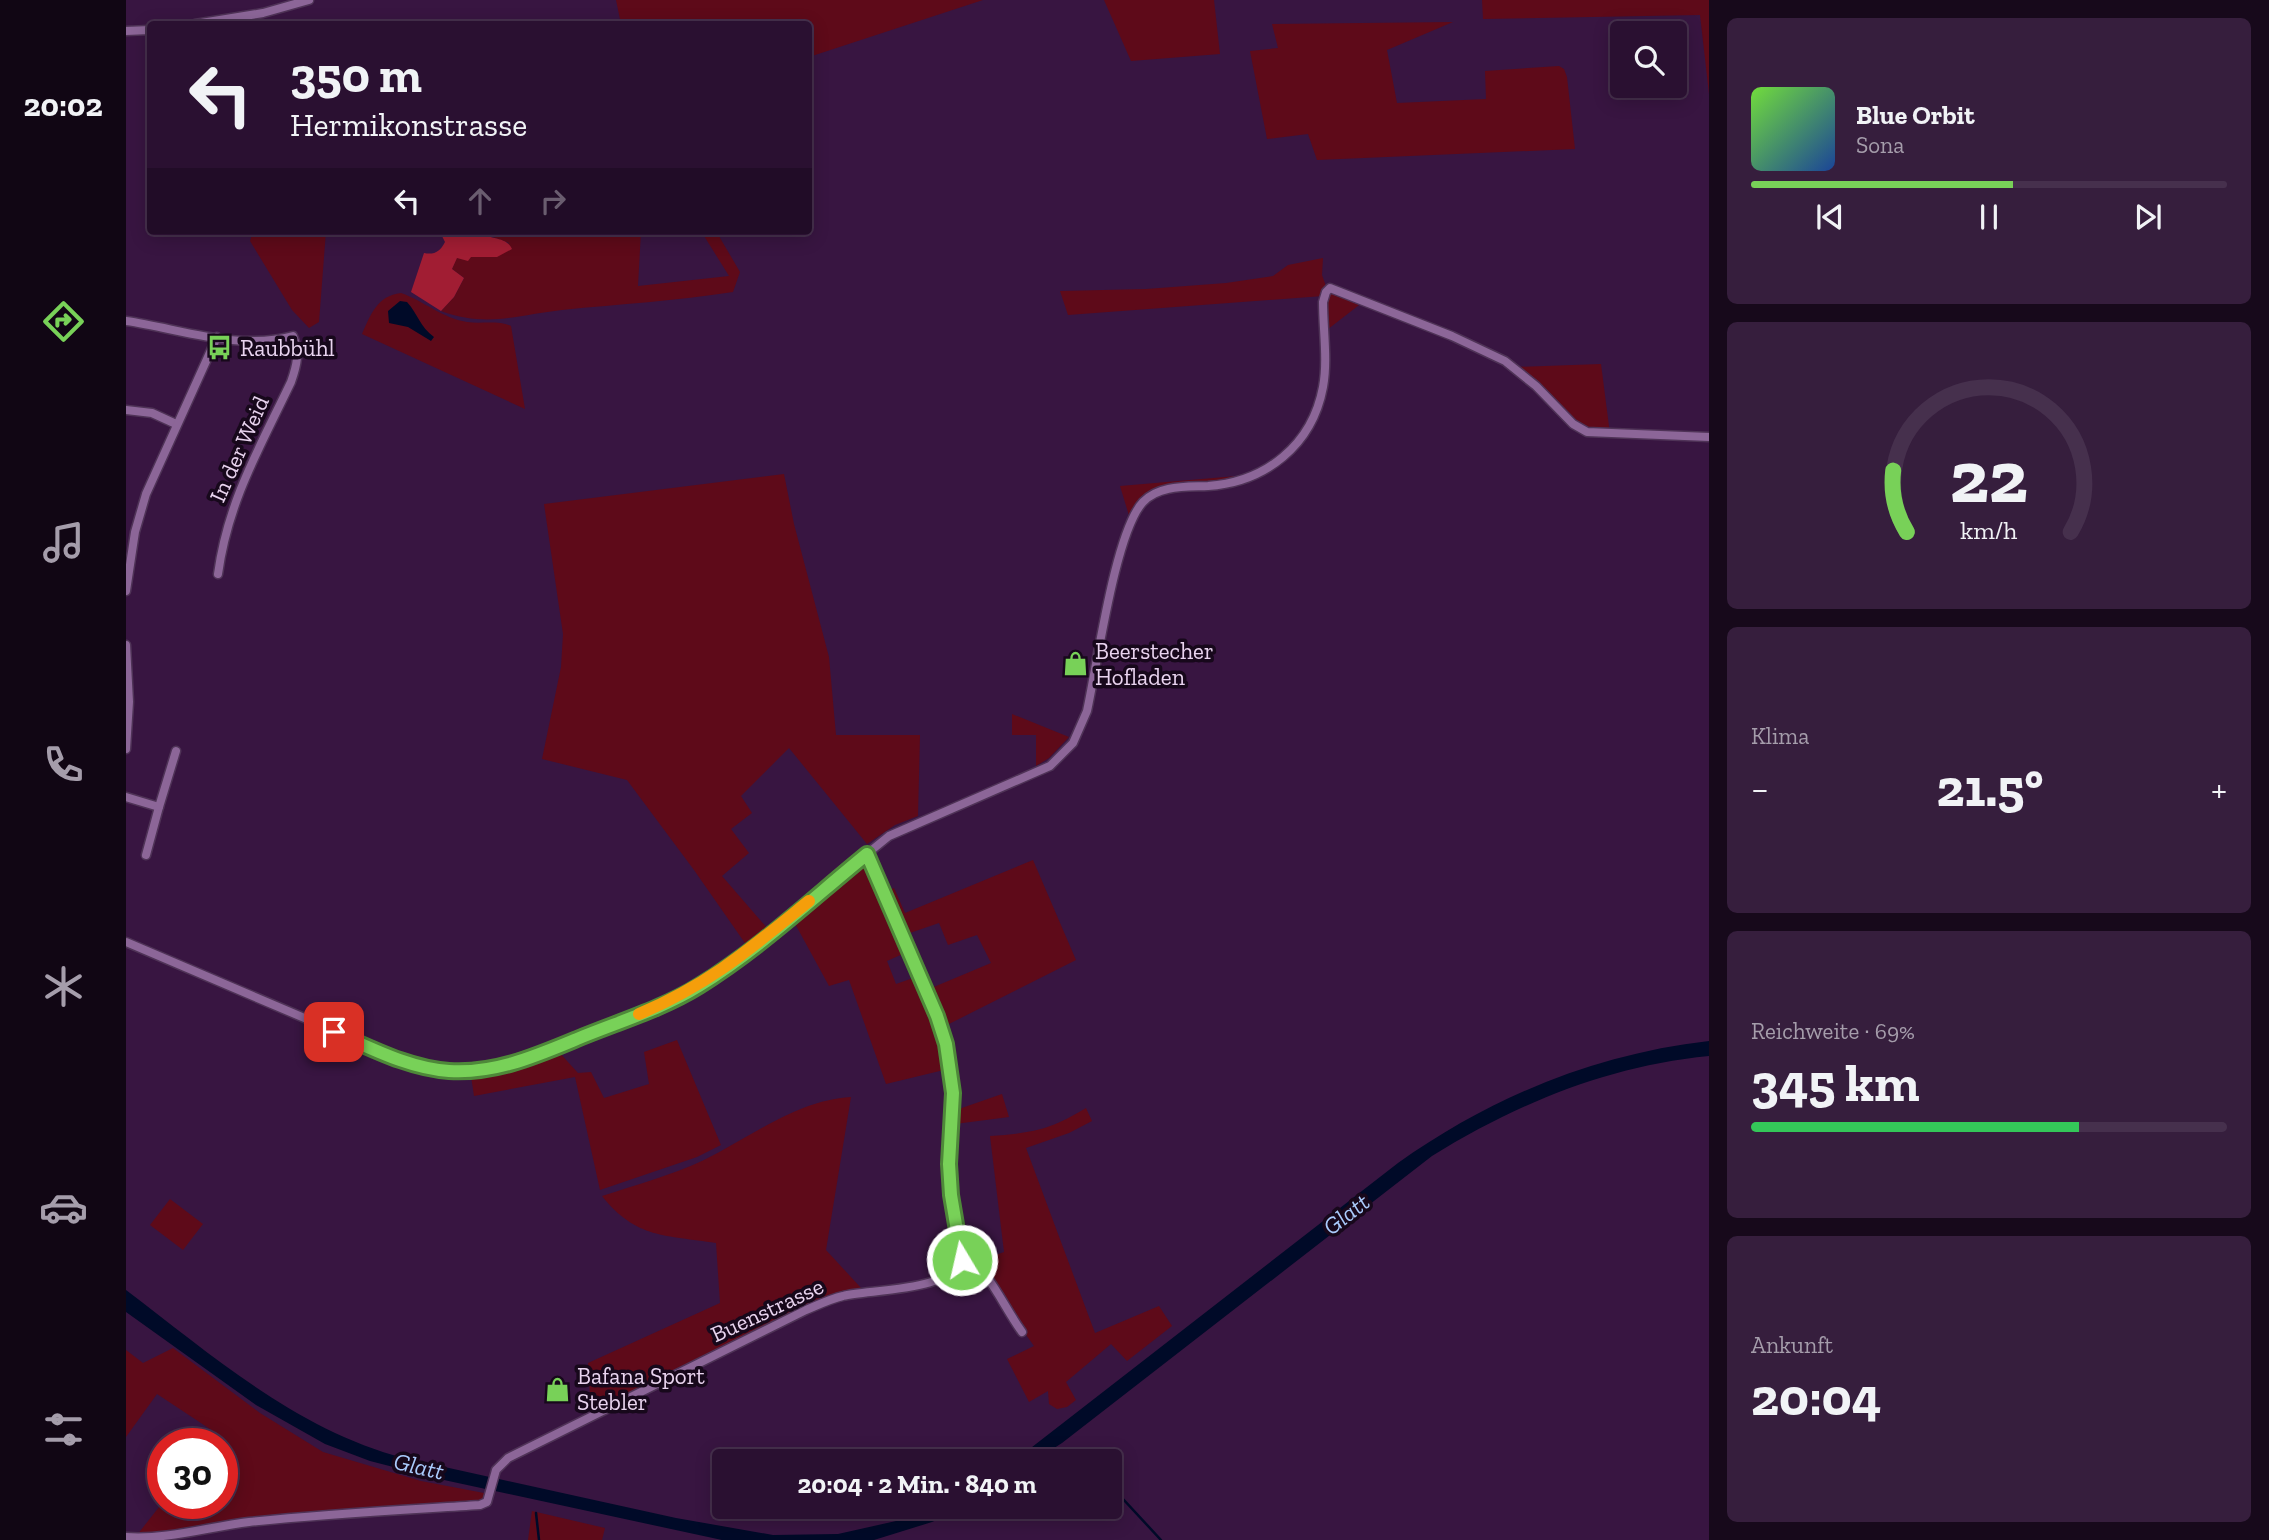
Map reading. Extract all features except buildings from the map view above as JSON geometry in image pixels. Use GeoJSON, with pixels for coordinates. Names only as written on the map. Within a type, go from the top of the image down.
{"type":"FeatureCollection","features":[{"type":"Feature","properties":{"kind":"street"},"geometry":{"type":"LineString","coordinates":[[214,21],[263,13],[309,0]]}},
{"type":"Feature","properties":{"kind":"street"},"geometry":{"type":"LineString","coordinates":[[126,31],[147,30]]}},
{"type":"Feature","properties":{"kind":"street"},"geometry":{"type":"LineString","coordinates":[[126,942],[397,1059],[436,1069],[480,1070],[532,1057],[692,990],[738,959],[896,833],[1051,766],[1073,743],[1087,711],[1123,544],[1136,511],[1149,497],[1167,489],[1246,480],[1261,474],[1289,451],[1308,426],[1320,398],[1325,372],[1323,302],[1327,290],[1338,290],[1493,354],[1525,376],[1579,428],[1587,432],[1709,438]]}},
{"type":"Feature","properties":{"kind":"street"},"geometry":{"type":"LineString","coordinates":[[126,321],[217,337],[152,475],[130,553],[126,591]]}},
{"type":"Feature","properties":{"kind":"street","name":"In der Weid"},"geometry":{"type":"LineString","coordinates":[[217,337],[253,342],[293,336],[298,362],[234,505],[224,534],[218,574]]}},
{"type":"Feature","properties":{"kind":"street"},"geometry":{"type":"LineString","coordinates":[[126,410],[152,414],[176,424]]}},
{"type":"Feature","properties":{"kind":"street"},"geometry":{"type":"LineString","coordinates":[[126,645],[129,702],[126,749]]}},
{"type":"Feature","properties":{"kind":"street"},"geometry":{"type":"LineString","coordinates":[[146,855],[176,751]]}},
{"type":"Feature","properties":{"kind":"street"},"geometry":{"type":"LineString","coordinates":[[126,797],[159,807]]}},
{"type":"Feature","properties":{"kind":"street"},"geometry":{"type":"LineString","coordinates":[[867,854],[937,1016],[946,1044],[953,1093],[949,1164],[951,1195],[962,1252],[990,1277],[1006,1309],[1022,1332]]}},
{"type":"Feature","properties":{"kind":"street","name":"Buenstrasse"},"geometry":{"type":"LineString","coordinates":[[126,1537],[153,1539],[229,1524],[284,1518],[480,1505],[487,1502],[498,1466],[508,1458],[818,1305],[843,1296],[907,1288],[950,1274],[961,1264],[962,1252]]}},
{"type":"Feature","properties":{"kind":"shaded area"},"geometry":{"type":"Polygon","coordinates":[[[616,0],[983,0],[812,56],[812,21],[620,21],[616,0]]]}},
{"type":"Feature","properties":{"kind":"shaded area"},"geometry":{"type":"Polygon","coordinates":[[[1104,0],[1214,0],[1220,54],[1131,61],[1104,0]]]}},
{"type":"Feature","properties":{"kind":"shaded area"},"geometry":{"type":"Polygon","coordinates":[[[1482,0],[1709,0],[1709,94],[1700,15],[1483,19],[1482,0]]]}},
{"type":"Feature","properties":{"kind":"shaded area"},"geometry":{"type":"Polygon","coordinates":[[[1453,22],[1387,50],[1397,103],[1486,99],[1485,71],[1559,66],[1564,69],[1567,77],[1575,149],[1317,160],[1308,134],[1267,139],[1250,51],[1278,48],[1272,24],[1453,22]]]}},
{"type":"Feature","properties":{"kind":"shaded area"},"geometry":{"type":"Polygon","coordinates":[[[252,235],[326,235],[319,322],[309,328],[292,310],[250,241],[252,235]]]}},
{"type":"Feature","properties":{"kind":"shaded area"},"geometry":{"type":"Polygon","coordinates":[[[425,235],[484,235],[506,242],[512,249],[497,257],[471,257],[468,261],[457,258],[452,269],[464,278],[454,297],[441,311],[411,292],[424,253],[431,254],[441,248],[445,242],[442,236],[425,235]]]}},
{"type":"Feature","properties":{"kind":"shaded area"},"geometry":{"type":"Polygon","coordinates":[[[488,235],[641,235],[638,286],[729,276],[703,235],[718,235],[740,272],[733,292],[712,295],[562,310],[502,319],[473,319],[441,311],[454,297],[464,278],[452,269],[457,257],[497,257],[509,243],[488,235]]]}},
{"type":"Feature","properties":{"kind":"shaded area"},"geometry":{"type":"Polygon","coordinates":[[[1323,258],[1322,275],[1327,289],[1363,302],[1323,333],[1323,296],[1068,315],[1060,291],[1146,289],[1226,283],[1273,276],[1288,265],[1323,258]]]}},
{"type":"Feature","properties":{"kind":"shaded area"},"geometry":{"type":"Polygon","coordinates":[[[401,293],[458,320],[511,326],[525,409],[362,334],[380,302],[401,293]]]}},
{"type":"Feature","properties":{"kind":"shaded area"},"geometry":{"type":"Polygon","coordinates":[[[1601,364],[1610,434],[1587,432],[1514,367],[1601,364]]]}},
{"type":"Feature","properties":{"kind":"shaded area"},"geometry":{"type":"Polygon","coordinates":[[[784,474],[794,524],[829,657],[836,735],[920,735],[918,816],[895,825],[867,844],[789,748],[741,796],[752,813],[731,829],[749,853],[722,876],[768,929],[747,946],[627,780],[542,759],[561,667],[563,634],[544,504],[784,474]]]}},
{"type":"Feature","properties":{"kind":"shaded area"},"geometry":{"type":"Polygon","coordinates":[[[1260,474],[1175,488],[1149,497],[1131,522],[1120,486],[1260,474]]]}},
{"type":"Feature","properties":{"kind":"shaded area"},"geometry":{"type":"Polygon","coordinates":[[[1012,714],[1069,737],[1049,758],[1036,766],[1036,735],[1012,735],[1012,714]]]}},
{"type":"Feature","properties":{"kind":"shaded area"},"geometry":{"type":"Polygon","coordinates":[[[1033,860],[1076,960],[945,1026],[929,989],[991,963],[977,935],[948,945],[939,923],[904,935],[887,891],[894,888],[905,913],[1033,860]]]}},
{"type":"Feature","properties":{"kind":"shaded area"},"geometry":{"type":"Polygon","coordinates":[[[861,865],[870,868],[905,953],[887,961],[896,984],[916,977],[942,1040],[948,1069],[886,1084],[849,980],[829,986],[793,920],[861,865]]]}},
{"type":"Feature","properties":{"kind":"shaded area"},"geometry":{"type":"Polygon","coordinates":[[[677,1040],[721,1145],[697,1157],[600,1190],[575,1077],[474,1096],[471,1076],[507,1069],[558,1051],[578,1073],[591,1072],[604,1098],[649,1084],[644,1052],[677,1040]]]}},
{"type":"Feature","properties":{"kind":"shaded area"},"geometry":{"type":"Polygon","coordinates":[[[1002,1094],[1009,1117],[955,1124],[956,1110],[1002,1094]]]}},
{"type":"Feature","properties":{"kind":"shaded area"},"geometry":{"type":"Polygon","coordinates":[[[851,1097],[826,1250],[862,1289],[829,1296],[591,1412],[588,1363],[720,1303],[716,1243],[667,1236],[640,1228],[615,1210],[602,1196],[692,1165],[793,1112],[831,1100],[851,1097]]]}},
{"type":"Feature","properties":{"kind":"shaded area"},"geometry":{"type":"Polygon","coordinates":[[[1086,1108],[1092,1121],[1069,1133],[1026,1148],[1095,1333],[1159,1306],[1172,1326],[1127,1361],[1111,1344],[1066,1382],[1076,1400],[1067,1407],[1057,1409],[1049,1404],[1048,1391],[1029,1402],[1007,1359],[1034,1346],[1007,1308],[985,1259],[1004,1252],[990,1136],[1040,1129],[1086,1108]]]}},
{"type":"Feature","properties":{"kind":"shaded area"},"geometry":{"type":"Polygon","coordinates":[[[170,1199],[203,1224],[183,1250],[150,1225],[170,1199]]]}},
{"type":"Feature","properties":{"kind":"shaded area"},"geometry":{"type":"Polygon","coordinates":[[[173,1348],[260,1413],[323,1452],[421,1481],[484,1493],[484,1501],[228,1520],[156,1536],[137,1535],[150,1519],[238,1519],[238,1428],[208,1428],[157,1394],[126,1437],[126,1350],[143,1363],[173,1348]]]}},
{"type":"Feature","properties":{"kind":"shaded area"},"geometry":{"type":"Polygon","coordinates":[[[532,1511],[605,1528],[602,1540],[528,1540],[532,1511]]]}},
{"type":"Feature","properties":{"kind":"water"},"geometry":{"type":"Polygon","coordinates":[[[400,301],[407,302],[411,307],[425,329],[434,337],[431,341],[408,327],[389,323],[388,311],[400,301]]]}},
{"type":"Feature","properties":{"kind":"water","name":"Glatt"},"geometry":{"type":"Polygon","coordinates":[[[1709,1041],[1709,1056],[1635,1068],[1600,1078],[1531,1104],[1464,1137],[1432,1156],[1062,1443],[1053,1449],[1029,1449],[1398,1163],[1433,1139],[1507,1099],[1546,1082],[1625,1056],[1709,1041]]]}},
{"type":"Feature","properties":{"kind":"water","name":"Glatt"},"geometry":{"type":"Polygon","coordinates":[[[126,1290],[224,1365],[292,1410],[365,1445],[404,1458],[676,1518],[773,1535],[838,1534],[902,1519],[939,1519],[874,1540],[722,1540],[444,1480],[370,1461],[325,1444],[256,1405],[126,1312],[126,1290]]]}},
{"type":"Feature","properties":{"kind":"waterway"},"geometry":{"type":"LineString","coordinates":[[1122,1498],[1161,1540]]}},
{"type":"Feature","properties":{"kind":"waterway"},"geometry":{"type":"LineString","coordinates":[[536,1513],[539,1540]]}},
{"type":"Feature","properties":{"kind":"slow traffic"},"geometry":{"type":"LineString","coordinates":[[639,1014],[686,993],[718,974],[809,901]]}},
{"type":"Feature","properties":{"kind":"place","name":"Raubbühl"},"geometry":{"type":"Point","coordinates":[220,348]}},
{"type":"Feature","properties":{"kind":"place","name":"Beerstecher Hofladen"},"geometry":{"type":"Point","coordinates":[1075,664]}},
{"type":"Feature","properties":{"kind":"place","name":"Bafana Sport Stebler"},"geometry":{"type":"Point","coordinates":[557,1389]}},
{"type":"Feature","properties":{"kind":"route"},"geometry":{"type":"LineString","coordinates":[[334,1032],[397,1059],[436,1069],[466,1071],[498,1068],[513,1063],[672,1000],[699,986],[738,959],[867,854],[937,1016],[946,1044],[953,1093],[949,1164],[951,1195],[962,1260]]}}]}
